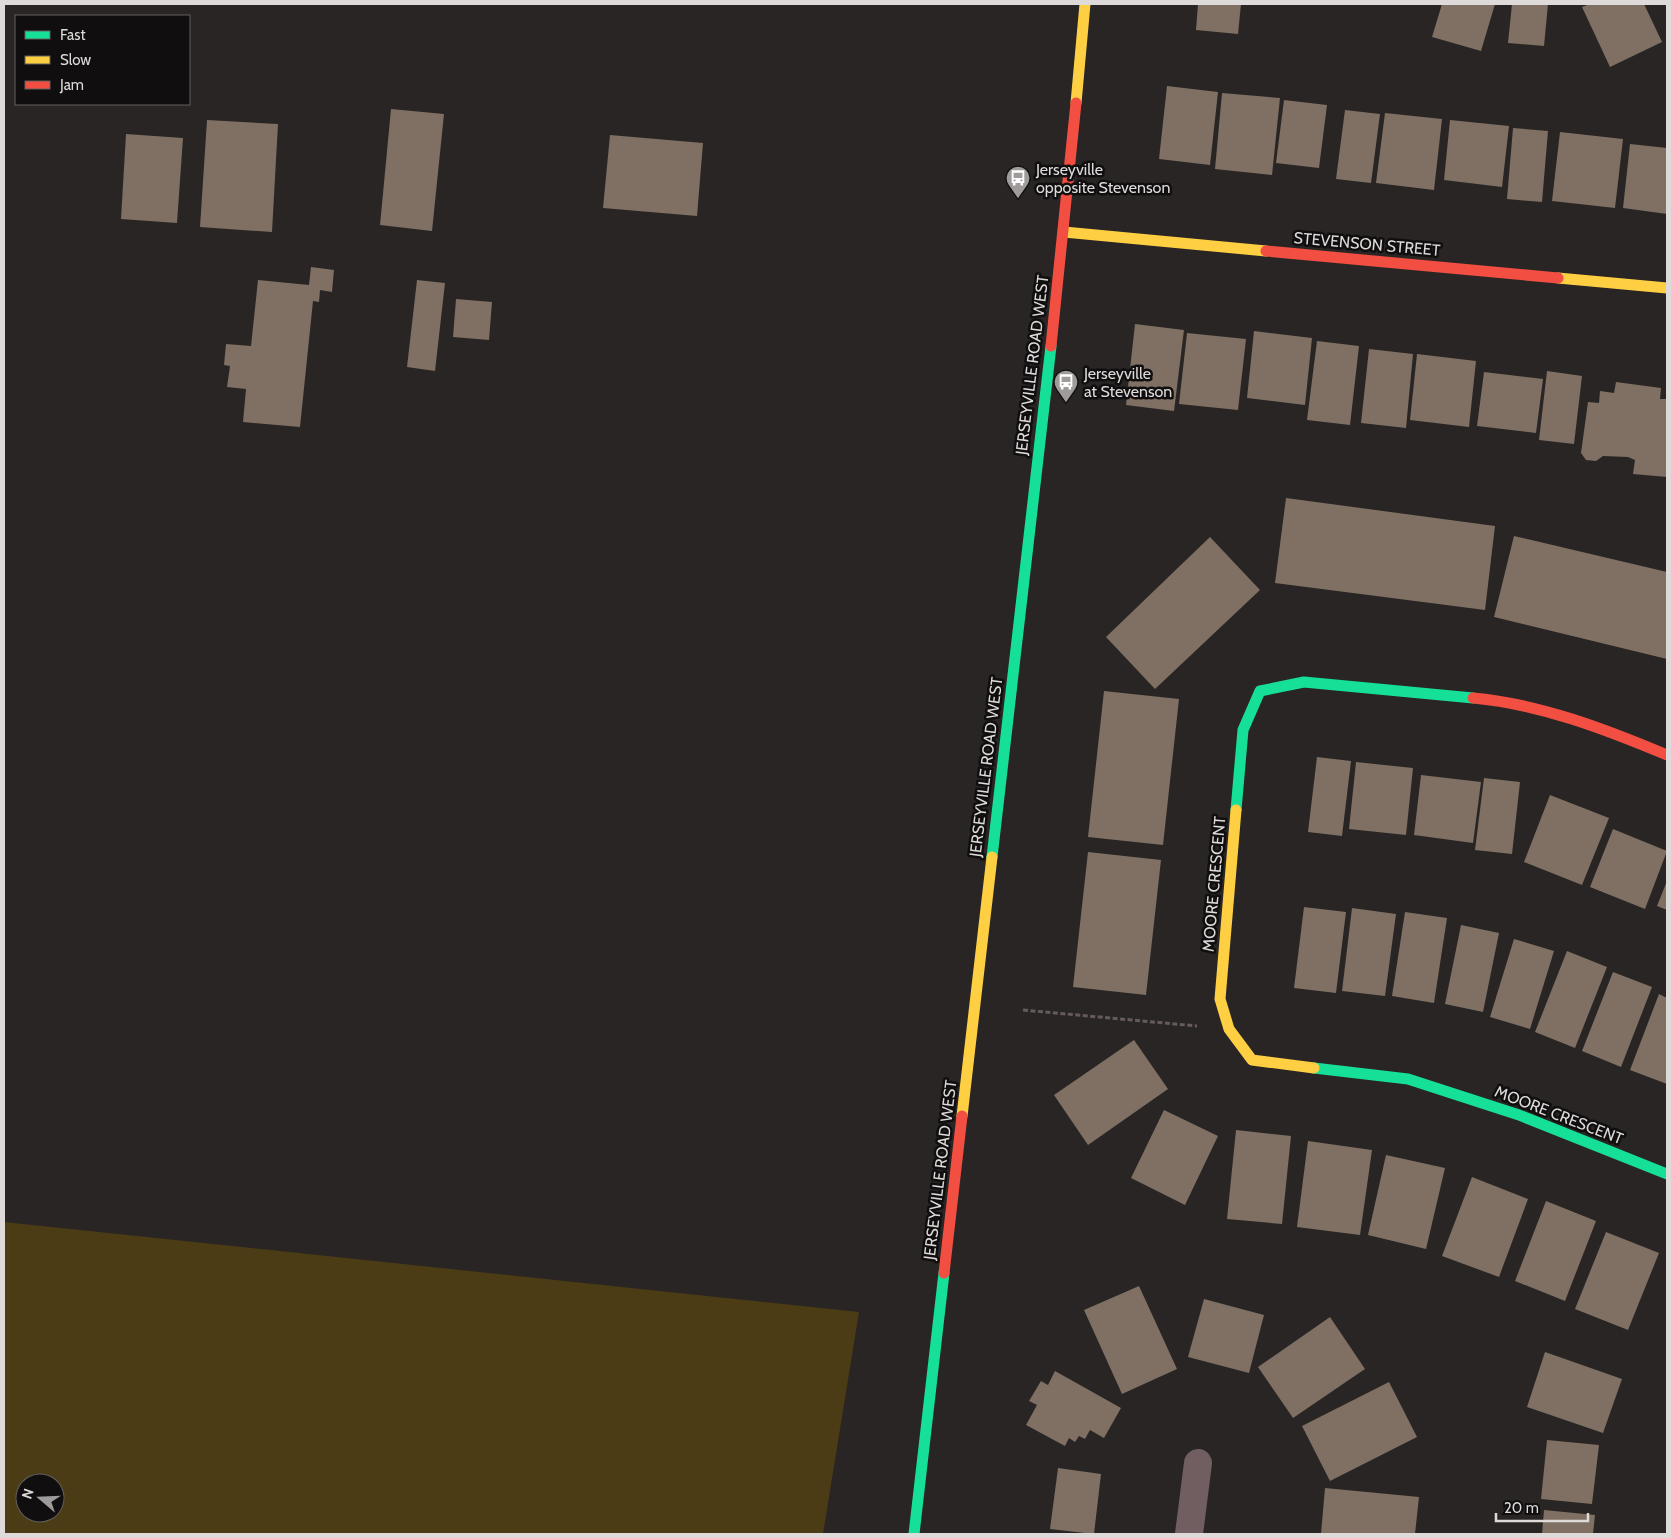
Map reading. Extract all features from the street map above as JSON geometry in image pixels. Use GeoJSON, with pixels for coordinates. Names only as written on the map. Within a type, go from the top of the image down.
{"type":"FeatureCollection","features":[{"type":"Feature","properties":{"kind":"street","name":"JERSEYVILLE ROAD WEST"},"geometry":{"type":"LineString","coordinates":[[914,1534],[1064,232],[1085,4]]}},
{"type":"Feature","properties":{"kind":"street","name":"STEVENSON STREET"},"geometry":{"type":"LineString","coordinates":[[1064,232],[1667,288]]}},
{"type":"Feature","properties":{"kind":"street","name":"MOORE CRESCENT"},"geometry":{"type":"LineString","coordinates":[[1667,755],[1615,732],[1510,701],[1304,682],[1260,691],[1243,730],[1220,999],[1229,1029],[1252,1060],[1408,1079],[1519,1115],[1667,1174]]}},
{"type":"Feature","properties":{"kind":"street"},"geometry":{"type":"LineString","coordinates":[[1189,1534],[1198,1463]]}},
{"type":"Feature","properties":{"kind":"path"},"geometry":{"type":"LineString","coordinates":[[1023,1010],[1229,1029]]}},
{"type":"Feature","properties":{"kind":"shaded area"},"geometry":{"type":"Polygon","coordinates":[[[4,1222],[859,1312],[823,1534],[4,1534],[4,1222]]]}},
{"type":"Feature","properties":{"kind":"building"},"geometry":{"type":"Polygon","coordinates":[[[1198,4],[1241,4],[1238,34],[1196,30],[1198,4]]]}},
{"type":"Feature","properties":{"kind":"building"},"geometry":{"type":"Polygon","coordinates":[[[1442,4],[1495,4],[1481,51],[1432,37],[1442,4]]]}},
{"type":"Feature","properties":{"kind":"building"},"geometry":{"type":"Polygon","coordinates":[[[1512,4],[1548,4],[1544,46],[1508,43],[1512,4]]]}},
{"type":"Feature","properties":{"kind":"building"},"geometry":{"type":"Polygon","coordinates":[[[1590,4],[1644,4],[1662,42],[1610,67],[1582,7],[1590,4]]]}},
{"type":"Feature","properties":{"kind":"building"},"geometry":{"type":"Polygon","coordinates":[[[1167,86],[1218,92],[1210,165],[1159,159],[1167,86]]]}},
{"type":"Feature","properties":{"kind":"building"},"geometry":{"type":"Polygon","coordinates":[[[1222,93],[1280,98],[1272,175],[1215,169],[1222,93]]]}},
{"type":"Feature","properties":{"kind":"building"},"geometry":{"type":"Polygon","coordinates":[[[1284,100],[1327,105],[1319,168],[1276,163],[1284,100]]]}},
{"type":"Feature","properties":{"kind":"building"},"geometry":{"type":"Polygon","coordinates":[[[391,109],[444,114],[432,231],[380,225],[391,109]]]}},
{"type":"Feature","properties":{"kind":"building"},"geometry":{"type":"Polygon","coordinates":[[[1345,110],[1380,114],[1371,183],[1336,179],[1345,110]]]}},
{"type":"Feature","properties":{"kind":"building"},"geometry":{"type":"Polygon","coordinates":[[[1385,113],[1442,119],[1434,190],[1376,183],[1385,113]]]}},
{"type":"Feature","properties":{"kind":"building"},"geometry":{"type":"Polygon","coordinates":[[[207,120],[278,124],[272,232],[200,227],[207,120]]]}},
{"type":"Feature","properties":{"kind":"building"},"geometry":{"type":"Polygon","coordinates":[[[1450,120],[1509,126],[1502,187],[1444,180],[1450,120]]]}},
{"type":"Feature","properties":{"kind":"building"},"geometry":{"type":"Polygon","coordinates":[[[1513,128],[1548,131],[1542,202],[1507,199],[1513,128]]]}},
{"type":"Feature","properties":{"kind":"building"},"geometry":{"type":"Polygon","coordinates":[[[1560,132],[1623,139],[1615,208],[1552,201],[1560,132]]]}},
{"type":"Feature","properties":{"kind":"building"},"geometry":{"type":"Polygon","coordinates":[[[126,134],[183,138],[177,223],[121,219],[126,134]]]}},
{"type":"Feature","properties":{"kind":"building"},"geometry":{"type":"Polygon","coordinates":[[[610,135],[703,143],[697,216],[603,208],[610,135]]]}},
{"type":"Feature","properties":{"kind":"building"},"geometry":{"type":"Polygon","coordinates":[[[1630,144],[1667,148],[1667,214],[1623,208],[1630,144]]]}},
{"type":"Feature","properties":{"kind":"building"},"geometry":{"type":"Polygon","coordinates":[[[311,267],[334,270],[332,292],[320,290],[319,302],[313,301],[300,427],[243,422],[246,389],[227,387],[230,366],[224,365],[226,344],[251,346],[258,280],[309,285],[311,267]]]}},
{"type":"Feature","properties":{"kind":"building"},"geometry":{"type":"Polygon","coordinates":[[[417,280],[445,283],[435,371],[407,367],[417,280]]]}},
{"type":"Feature","properties":{"kind":"building"},"geometry":{"type":"Polygon","coordinates":[[[456,299],[492,302],[489,340],[453,337],[456,299]]]}},
{"type":"Feature","properties":{"kind":"building"},"geometry":{"type":"Polygon","coordinates":[[[1135,324],[1184,330],[1174,411],[1126,405],[1135,324]]]}},
{"type":"Feature","properties":{"kind":"building"},"geometry":{"type":"Polygon","coordinates":[[[1254,331],[1312,338],[1305,405],[1247,398],[1254,331]]]}},
{"type":"Feature","properties":{"kind":"building"},"geometry":{"type":"Polygon","coordinates":[[[1187,333],[1246,339],[1238,410],[1179,404],[1187,333]]]}},
{"type":"Feature","properties":{"kind":"building"},"geometry":{"type":"Polygon","coordinates":[[[1317,341],[1359,346],[1350,425],[1307,420],[1317,341]]]}},
{"type":"Feature","properties":{"kind":"building"},"geometry":{"type":"Polygon","coordinates":[[[1369,349],[1413,354],[1406,428],[1361,423],[1369,349]]]}},
{"type":"Feature","properties":{"kind":"building"},"geometry":{"type":"Polygon","coordinates":[[[1417,354],[1476,361],[1469,427],[1410,420],[1417,354]]]}},
{"type":"Feature","properties":{"kind":"building"},"geometry":{"type":"Polygon","coordinates":[[[1547,371],[1582,376],[1574,444],[1539,440],[1547,371]]]}},
{"type":"Feature","properties":{"kind":"building"},"geometry":{"type":"Polygon","coordinates":[[[1484,372],[1543,379],[1536,433],[1477,426],[1484,372]]]}},
{"type":"Feature","properties":{"kind":"building"},"geometry":{"type":"Polygon","coordinates":[[[1616,382],[1661,388],[1660,399],[1667,399],[1667,477],[1633,474],[1635,460],[1628,457],[1603,456],[1596,461],[1586,460],[1581,453],[1588,402],[1599,403],[1600,391],[1614,393],[1616,382]]]}},
{"type":"Feature","properties":{"kind":"building"},"geometry":{"type":"Polygon","coordinates":[[[1286,498],[1495,526],[1485,610],[1275,583],[1286,498]]]}},
{"type":"Feature","properties":{"kind":"building"},"geometry":{"type":"Polygon","coordinates":[[[1514,536],[1667,572],[1667,659],[1494,617],[1514,536]]]}},
{"type":"Feature","properties":{"kind":"building"},"geometry":{"type":"Polygon","coordinates":[[[1210,537],[1260,590],[1155,689],[1106,637],[1210,537]]]}},
{"type":"Feature","properties":{"kind":"building"},"geometry":{"type":"Polygon","coordinates":[[[1104,691],[1179,699],[1163,845],[1088,837],[1104,691]]]}},
{"type":"Feature","properties":{"kind":"building"},"geometry":{"type":"Polygon","coordinates":[[[1317,757],[1351,761],[1342,836],[1308,832],[1317,757]]]}},
{"type":"Feature","properties":{"kind":"building"},"geometry":{"type":"Polygon","coordinates":[[[1356,762],[1413,768],[1406,835],[1349,829],[1356,762]]]}},
{"type":"Feature","properties":{"kind":"building"},"geometry":{"type":"Polygon","coordinates":[[[1421,775],[1481,782],[1473,843],[1414,835],[1421,775]]]}},
{"type":"Feature","properties":{"kind":"building"},"geometry":{"type":"Polygon","coordinates":[[[1484,778],[1520,782],[1512,854],[1475,850],[1484,778]]]}},
{"type":"Feature","properties":{"kind":"building"},"geometry":{"type":"Polygon","coordinates":[[[1550,795],[1609,818],[1582,885],[1524,862],[1550,795]]]}},
{"type":"Feature","properties":{"kind":"building"},"geometry":{"type":"Polygon","coordinates":[[[1613,829],[1667,851],[1645,909],[1590,887],[1613,829]]]}},
{"type":"Feature","properties":{"kind":"building"},"geometry":{"type":"Polygon","coordinates":[[[1088,852],[1161,860],[1146,995],[1073,987],[1088,852]]]}},
{"type":"Feature","properties":{"kind":"building"},"geometry":{"type":"Polygon","coordinates":[[[1667,881],[1667,910],[1657,906],[1667,881]]]}},
{"type":"Feature","properties":{"kind":"building"},"geometry":{"type":"Polygon","coordinates":[[[1304,907],[1346,912],[1336,993],[1294,988],[1304,907]]]}},
{"type":"Feature","properties":{"kind":"building"},"geometry":{"type":"Polygon","coordinates":[[[1352,908],[1396,914],[1385,996],[1342,991],[1352,908]]]}},
{"type":"Feature","properties":{"kind":"building"},"geometry":{"type":"Polygon","coordinates":[[[1405,912],[1447,918],[1434,1003],[1392,996],[1405,912]]]}},
{"type":"Feature","properties":{"kind":"building"},"geometry":{"type":"Polygon","coordinates":[[[1461,925],[1499,933],[1483,1012],[1445,1004],[1461,925]]]}},
{"type":"Feature","properties":{"kind":"building"},"geometry":{"type":"Polygon","coordinates":[[[1514,939],[1554,951],[1530,1029],[1490,1017],[1514,939]]]}},
{"type":"Feature","properties":{"kind":"building"},"geometry":{"type":"Polygon","coordinates":[[[1567,951],[1607,967],[1575,1048],[1535,1032],[1567,951]]]}},
{"type":"Feature","properties":{"kind":"building"},"geometry":{"type":"Polygon","coordinates":[[[1613,972],[1652,987],[1621,1067],[1582,1051],[1613,972]]]}},
{"type":"Feature","properties":{"kind":"building"},"geometry":{"type":"Polygon","coordinates":[[[1659,994],[1667,998],[1667,1084],[1630,1070],[1659,994]]]}},
{"type":"Feature","properties":{"kind":"building"},"geometry":{"type":"Polygon","coordinates":[[[1134,1040],[1168,1089],[1088,1145],[1054,1095],[1134,1040]]]}},
{"type":"Feature","properties":{"kind":"building"},"geometry":{"type":"Polygon","coordinates":[[[1164,1110],[1218,1136],[1185,1205],[1131,1178],[1164,1110]]]}},
{"type":"Feature","properties":{"kind":"building"},"geometry":{"type":"Polygon","coordinates":[[[1236,1130],[1291,1136],[1282,1224],[1227,1219],[1236,1130]]]}},
{"type":"Feature","properties":{"kind":"building"},"geometry":{"type":"Polygon","coordinates":[[[1308,1141],[1372,1150],[1360,1235],[1297,1227],[1308,1141]]]}},
{"type":"Feature","properties":{"kind":"building"},"geometry":{"type":"Polygon","coordinates":[[[1386,1155],[1445,1168],[1426,1249],[1368,1235],[1386,1155]]]}},
{"type":"Feature","properties":{"kind":"building"},"geometry":{"type":"Polygon","coordinates":[[[1472,1177],[1528,1199],[1499,1277],[1442,1256],[1472,1177]]]}},
{"type":"Feature","properties":{"kind":"building"},"geometry":{"type":"Polygon","coordinates":[[[1546,1201],[1596,1221],[1565,1301],[1515,1281],[1546,1201]]]}},
{"type":"Feature","properties":{"kind":"building"},"geometry":{"type":"Polygon","coordinates":[[[1606,1232],[1659,1253],[1628,1330],[1575,1309],[1606,1232]]]}},
{"type":"Feature","properties":{"kind":"building"},"geometry":{"type":"Polygon","coordinates":[[[1139,1286],[1177,1369],[1122,1394],[1084,1310],[1139,1286]]]}},
{"type":"Feature","properties":{"kind":"building"},"geometry":{"type":"Polygon","coordinates":[[[1204,1299],[1264,1315],[1249,1373],[1188,1357],[1204,1299]]]}},
{"type":"Feature","properties":{"kind":"building"},"geometry":{"type":"Polygon","coordinates":[[[1330,1317],[1365,1369],[1293,1418],[1258,1367],[1330,1317]]]}},
{"type":"Feature","properties":{"kind":"building"},"geometry":{"type":"Polygon","coordinates":[[[1545,1352],[1622,1379],[1603,1433],[1527,1407],[1545,1352]]]}},
{"type":"Feature","properties":{"kind":"building"},"geometry":{"type":"Polygon","coordinates":[[[1055,1371],[1121,1408],[1104,1438],[1090,1430],[1085,1439],[1079,1436],[1075,1442],[1069,1438],[1065,1446],[1026,1425],[1037,1405],[1029,1401],[1041,1381],[1048,1385],[1055,1371]]]}},
{"type":"Feature","properties":{"kind":"building"},"geometry":{"type":"Polygon","coordinates":[[[1389,1382],[1417,1437],[1330,1481],[1302,1426],[1389,1382]]]}},
{"type":"Feature","properties":{"kind":"building"},"geometry":{"type":"Polygon","coordinates":[[[1547,1440],[1599,1445],[1592,1504],[1541,1499],[1547,1440]]]}},
{"type":"Feature","properties":{"kind":"building"},"geometry":{"type":"Polygon","coordinates":[[[1058,1468],[1101,1474],[1094,1534],[1050,1529],[1058,1468]]]}},
{"type":"Feature","properties":{"kind":"building"},"geometry":{"type":"Polygon","coordinates":[[[1325,1488],[1419,1497],[1415,1534],[1321,1534],[1325,1488]]]}},
{"type":"Feature","properties":{"kind":"building"},"geometry":{"type":"Polygon","coordinates":[[[1544,1510],[1595,1515],[1593,1534],[1542,1534],[1544,1510]]]}},
{"type":"Feature","properties":{"kind":"traffic: fast"},"geometry":{"type":"LineString","coordinates":[[992,857],[1051,346]]}},
{"type":"Feature","properties":{"kind":"traffic: fast"},"geometry":{"type":"LineString","coordinates":[[1236,810],[1243,730],[1260,691],[1304,682],[1473,698]]}},
{"type":"Feature","properties":{"kind":"traffic: fast"},"geometry":{"type":"LineString","coordinates":[[1314,1068],[1408,1079],[1519,1115],[1667,1174]]}},
{"type":"Feature","properties":{"kind":"traffic: fast"},"geometry":{"type":"LineString","coordinates":[[914,1534],[944,1273]]}},
{"type":"Feature","properties":{"kind":"traffic: slow"},"geometry":{"type":"LineString","coordinates":[[1076,103],[1085,4]]}},
{"type":"Feature","properties":{"kind":"traffic: slow"},"geometry":{"type":"LineString","coordinates":[[1064,232],[1266,251]]}},
{"type":"Feature","properties":{"kind":"traffic: slow"},"geometry":{"type":"LineString","coordinates":[[1558,278],[1667,288]]}},
{"type":"Feature","properties":{"kind":"traffic: slow"},"geometry":{"type":"LineString","coordinates":[[1236,810],[1220,999],[1229,1029],[1252,1060],[1314,1068]]}},
{"type":"Feature","properties":{"kind":"traffic: slow"},"geometry":{"type":"LineString","coordinates":[[962,1116],[992,857]]}},
{"type":"Feature","properties":{"kind":"traffic: jam"},"geometry":{"type":"LineString","coordinates":[[1051,346],[1076,103]]}},
{"type":"Feature","properties":{"kind":"traffic: jam"},"geometry":{"type":"LineString","coordinates":[[1266,251],[1558,278]]}},
{"type":"Feature","properties":{"kind":"traffic: jam"},"geometry":{"type":"LineString","coordinates":[[1473,698],[1523,706],[1572,719],[1667,755]]}},
{"type":"Feature","properties":{"kind":"traffic: jam"},"geometry":{"type":"LineString","coordinates":[[944,1273],[962,1116]]}},
{"type":"Feature","properties":{"kind":"place","name":"Jerseyville opposite Stevenson"},"geometry":{"type":"Point","coordinates":[1018,199]}},
{"type":"Feature","properties":{"kind":"place","name":"Jerseyville at Stevenson"},"geometry":{"type":"Point","coordinates":[1066,403]}}]}
